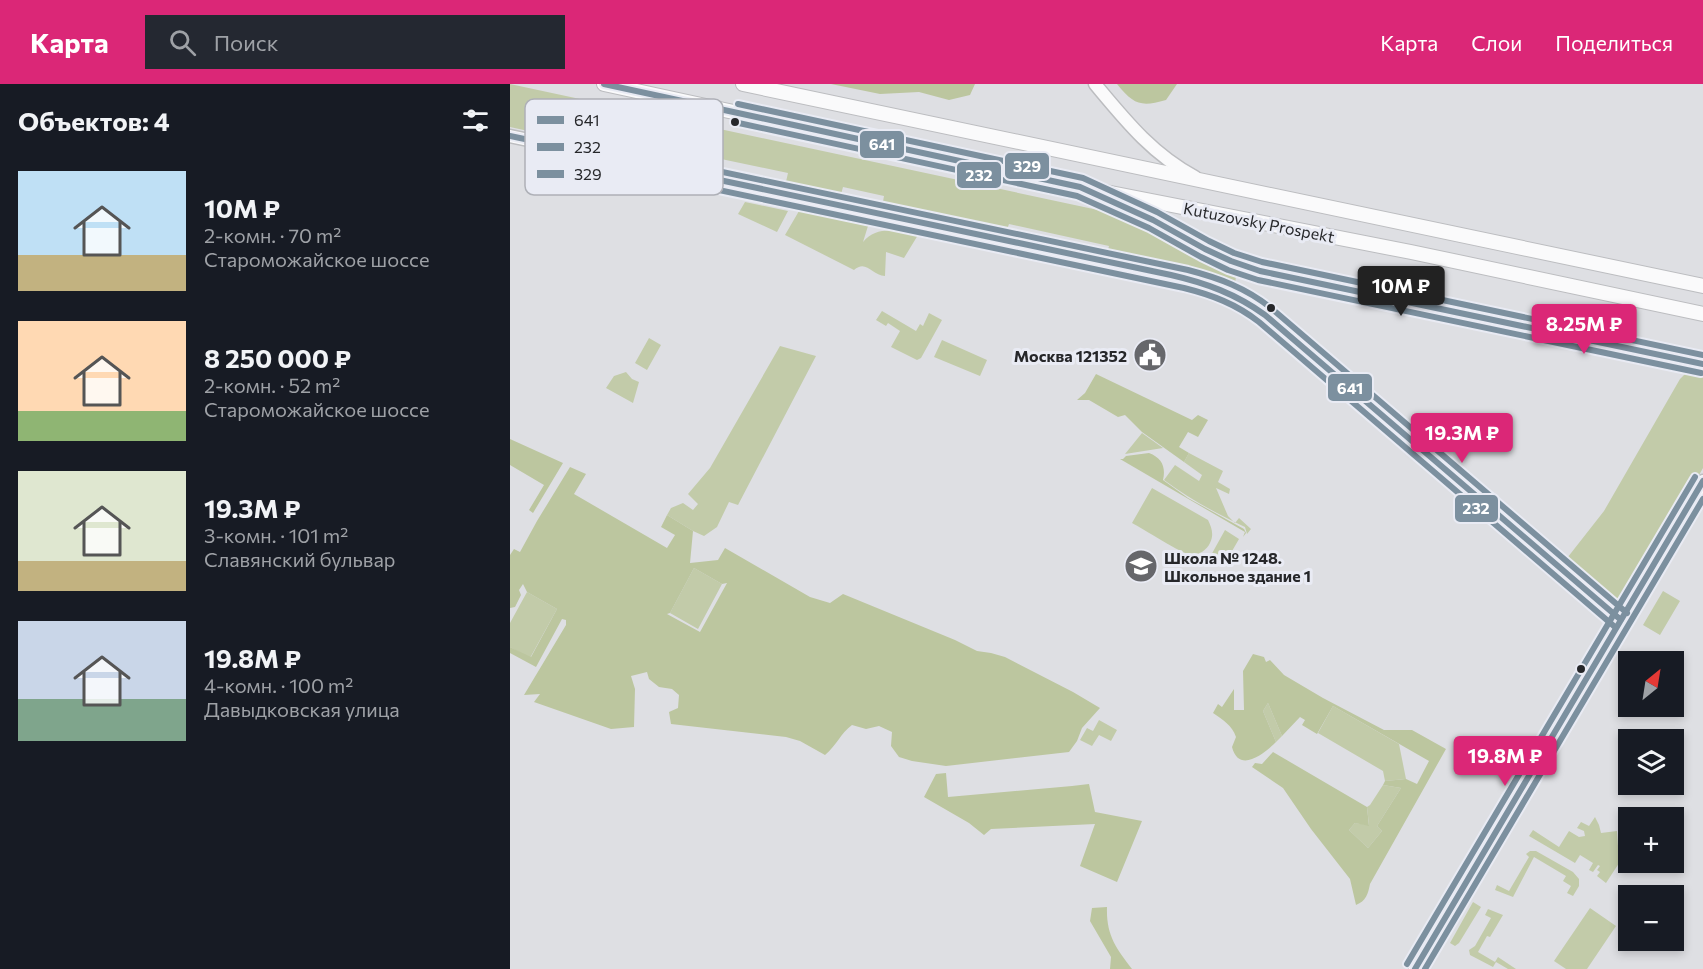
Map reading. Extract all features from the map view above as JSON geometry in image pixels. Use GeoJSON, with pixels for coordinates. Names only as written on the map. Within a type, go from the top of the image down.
{"type":"FeatureCollection","features":[{"type":"Feature","properties":{"kind":"main road","name":"Kutuzovsky Prospekt"},"geometry":{"type":"LineString","coordinates":[[604,84],[673,99]]}},
{"type":"Feature","properties":{"kind":"main road","name":"Kutuzovsky Prospekt"},"geometry":{"type":"LineString","coordinates":[[743,84],[1703,286]]}},
{"type":"Feature","properties":{"kind":"main road","name":"Kutuzovsky Prospekt"},"geometry":{"type":"LineString","coordinates":[[723,110],[1080,187],[1422,254],[1703,314]]}},
{"type":"Feature","properties":{"kind":"street"},"geometry":{"type":"LineString","coordinates":[[1095,84],[1160,155],[1204,181]]}},
{"type":"Feature","properties":{"kind":"street"},"geometry":{"type":"LineString","coordinates":[[510,136],[525,139]]}},
{"type":"Feature","properties":{"kind":"street"},"geometry":{"type":"LineString","coordinates":[[723,181],[1131,267],[1224,289],[1260,310],[1621,620]]}},
{"type":"Feature","properties":{"kind":"street"},"geometry":{"type":"LineString","coordinates":[[1080,187],[1153,220],[1205,249],[1260,271],[1703,364]]}},
{"type":"Feature","properties":{"kind":"street"},"geometry":{"type":"LineString","coordinates":[[1415,969],[1703,482]]}},
{"type":"Feature","properties":{"kind":"green space"},"geometry":{"type":"Polygon","coordinates":[[[510,84],[580,99],[525,99],[525,130],[510,127],[510,84]]]}},
{"type":"Feature","properties":{"kind":"green space"},"geometry":{"type":"Polygon","coordinates":[[[831,84],[975,84],[970,95],[949,100],[919,92],[880,94],[831,84]]]}},
{"type":"Feature","properties":{"kind":"green space"},"geometry":{"type":"Polygon","coordinates":[[[1117,84],[1177,84],[1166,100],[1144,104],[1133,100],[1117,84]]]}},
{"type":"Feature","properties":{"kind":"green space"},"geometry":{"type":"Polygon","coordinates":[[[723,130],[1112,213],[1236,275],[1235,286],[1188,271],[1107,254],[1109,246],[1009,224],[1006,232],[882,207],[884,196],[843,187],[840,198],[785,186],[788,173],[723,159],[723,130]]]}},
{"type":"Feature","properties":{"kind":"green space"},"geometry":{"type":"Polygon","coordinates":[[[745,202],[788,211],[777,232],[738,214],[745,202]]]}},
{"type":"Feature","properties":{"kind":"green space"},"geometry":{"type":"Polygon","coordinates":[[[799,211],[868,226],[863,242],[882,231],[918,235],[904,258],[886,252],[885,276],[862,266],[854,270],[785,235],[799,211]]]}},
{"type":"Feature","properties":{"kind":"green space"},"geometry":{"type":"Polygon","coordinates":[[[882,311],[916,331],[920,324],[923,326],[929,313],[942,320],[921,358],[917,360],[891,347],[900,331],[888,323],[886,326],[876,320],[882,311]]]}},
{"type":"Feature","properties":{"kind":"green space"},"geometry":{"type":"Polygon","coordinates":[[[649,338],[661,345],[647,370],[635,363],[649,338]]]}},
{"type":"Feature","properties":{"kind":"green space"},"geometry":{"type":"Polygon","coordinates":[[[942,340],[987,360],[980,376],[934,357],[942,340]]]}},
{"type":"Feature","properties":{"kind":"green space"},"geometry":{"type":"Polygon","coordinates":[[[780,346],[816,356],[738,505],[729,502],[717,527],[704,536],[667,515],[671,508],[683,503],[693,510],[698,504],[688,494],[710,468],[780,346]]]}},
{"type":"Feature","properties":{"kind":"green space"},"geometry":{"type":"Polygon","coordinates":[[[626,372],[632,379],[639,382],[633,403],[606,388],[614,376],[626,372]]]}},
{"type":"Feature","properties":{"kind":"green space"},"geometry":{"type":"Polygon","coordinates":[[[1096,374],[1192,420],[1198,415],[1208,420],[1198,437],[1188,432],[1179,447],[1189,453],[1184,462],[1142,432],[1125,415],[1118,417],[1089,400],[1077,400],[1085,393],[1096,374]]]}},
{"type":"Feature","properties":{"kind":"green space"},"geometry":{"type":"Polygon","coordinates":[[[1685,374],[1703,376],[1703,468],[1630,596],[1619,603],[1612,604],[1565,566],[1564,562],[1604,511],[1680,379],[1685,374]]]}},
{"type":"Feature","properties":{"kind":"green space"},"geometry":{"type":"Polygon","coordinates":[[[1142,433],[1163,448],[1125,454],[1142,433]]]}},
{"type":"Feature","properties":{"kind":"green space"},"geometry":{"type":"Polygon","coordinates":[[[510,439],[563,463],[533,513],[529,510],[544,485],[510,465],[510,439]]]}},
{"type":"Feature","properties":{"kind":"green space"},"geometry":{"type":"Polygon","coordinates":[[[1149,453],[1162,464],[1163,480],[1188,498],[1244,529],[1246,533],[1243,537],[1245,532],[1120,459],[1149,453]]]}},
{"type":"Feature","properties":{"kind":"green space"},"geometry":{"type":"Polygon","coordinates":[[[1189,453],[1223,471],[1218,482],[1230,489],[1229,494],[1216,488],[1228,516],[1234,522],[1164,480],[1175,465],[1199,481],[1202,475],[1184,462],[1189,453]]]}},
{"type":"Feature","properties":{"kind":"green space"},"geometry":{"type":"Polygon","coordinates":[[[570,467],[586,474],[574,494],[667,548],[675,535],[661,527],[667,515],[693,531],[690,563],[718,560],[725,548],[810,597],[830,603],[843,594],[977,651],[1005,657],[1100,708],[1082,728],[1069,752],[946,766],[899,757],[891,746],[892,732],[879,726],[866,729],[852,725],[825,755],[800,741],[786,737],[671,724],[669,712],[678,708],[679,695],[672,689],[659,687],[649,679],[647,672],[631,676],[635,689],[634,727],[611,729],[534,702],[540,694],[524,695],[566,625],[566,620],[562,619],[536,667],[510,653],[510,647],[531,657],[557,609],[527,592],[523,584],[519,590],[521,595],[515,607],[510,608],[510,555],[514,549],[520,552],[570,467]],[[694,568],[670,613],[667,614],[700,632],[727,583],[722,584],[694,568]]]}},
{"type":"Feature","properties":{"kind":"green space"},"geometry":{"type":"Polygon","coordinates":[[[1152,488],[1208,520],[1212,537],[1205,550],[1194,555],[1186,554],[1132,523],[1152,488]]]}},
{"type":"Feature","properties":{"kind":"green space"},"geometry":{"type":"Polygon","coordinates":[[[1239,518],[1251,529],[1247,534],[1245,527],[1235,522],[1239,518]]]}},
{"type":"Feature","properties":{"kind":"green space"},"geometry":{"type":"Polygon","coordinates":[[[1225,530],[1239,539],[1224,565],[1210,557],[1225,530]]]}},
{"type":"Feature","properties":{"kind":"green space"},"geometry":{"type":"Polygon","coordinates":[[[694,568],[722,584],[698,629],[670,613],[694,568]]]}},
{"type":"Feature","properties":{"kind":"green space"},"geometry":{"type":"Polygon","coordinates":[[[1663,591],[1680,601],[1660,635],[1643,625],[1663,591]]]}},
{"type":"Feature","properties":{"kind":"green space"},"geometry":{"type":"Polygon","coordinates":[[[527,592],[557,609],[530,658],[510,647],[510,623],[527,592]]]}},
{"type":"Feature","properties":{"kind":"green space"},"geometry":{"type":"Polygon","coordinates":[[[1253,654],[1264,657],[1266,662],[1270,660],[1284,675],[1384,730],[1412,730],[1446,749],[1370,884],[1366,897],[1356,905],[1350,879],[1283,788],[1252,767],[1255,763],[1262,764],[1273,752],[1367,807],[1369,826],[1355,823],[1349,830],[1368,848],[1382,831],[1377,826],[1401,788],[1383,785],[1385,781],[1406,779],[1417,784],[1429,761],[1333,706],[1317,734],[1302,725],[1305,720],[1300,717],[1282,736],[1268,703],[1263,711],[1276,742],[1259,756],[1246,760],[1240,759],[1235,755],[1232,747],[1236,737],[1232,729],[1213,713],[1218,704],[1222,707],[1234,689],[1234,710],[1244,710],[1243,671],[1253,654]]]}},
{"type":"Feature","properties":{"kind":"green space"},"geometry":{"type":"Polygon","coordinates":[[[1268,703],[1282,736],[1276,742],[1263,711],[1268,703]]]}},
{"type":"Feature","properties":{"kind":"green space"},"geometry":{"type":"Polygon","coordinates":[[[1333,706],[1399,744],[1406,779],[1385,781],[1383,771],[1318,733],[1333,706]]]}},
{"type":"Feature","properties":{"kind":"green space"},"geometry":{"type":"Polygon","coordinates":[[[1099,720],[1117,730],[1111,741],[1099,735],[1092,746],[1080,740],[1087,728],[1093,731],[1099,720]]]}},
{"type":"Feature","properties":{"kind":"green space"},"geometry":{"type":"Polygon","coordinates":[[[946,773],[948,797],[1089,784],[1095,812],[1142,821],[1117,882],[1080,866],[1095,824],[991,829],[984,835],[969,823],[924,797],[936,774],[946,773]]]}},
{"type":"Feature","properties":{"kind":"green space"},"geometry":{"type":"Polygon","coordinates":[[[1383,785],[1401,788],[1377,826],[1382,831],[1368,848],[1349,830],[1355,823],[1369,825],[1367,807],[1383,785]]]}},
{"type":"Feature","properties":{"kind":"green space"},"geometry":{"type":"Polygon","coordinates":[[[1595,817],[1601,833],[1617,831],[1618,865],[1606,883],[1597,876],[1600,866],[1598,865],[1593,872],[1589,870],[1593,863],[1580,855],[1575,863],[1529,836],[1533,830],[1559,847],[1569,831],[1579,837],[1585,836],[1584,831],[1577,828],[1581,822],[1589,826],[1595,817]]]}},
{"type":"Feature","properties":{"kind":"green space"},"geometry":{"type":"Polygon","coordinates":[[[1536,851],[1573,872],[1579,879],[1579,886],[1573,896],[1567,893],[1571,886],[1563,881],[1566,876],[1534,857],[1513,897],[1495,890],[1497,885],[1509,891],[1529,857],[1526,854],[1536,851]]]}},
{"type":"Feature","properties":{"kind":"green space"},"geometry":{"type":"Polygon","coordinates":[[[1473,902],[1481,907],[1455,946],[1450,943],[1473,902]]]}},
{"type":"Feature","properties":{"kind":"green space"},"geometry":{"type":"Polygon","coordinates":[[[1107,907],[1108,926],[1113,941],[1132,969],[1110,969],[1111,957],[1090,921],[1092,908],[1107,907]]]}},
{"type":"Feature","properties":{"kind":"green space"},"geometry":{"type":"Polygon","coordinates":[[[1590,908],[1616,926],[1587,969],[1566,969],[1554,961],[1590,908]]]}},
{"type":"Feature","properties":{"kind":"green space"},"geometry":{"type":"Polygon","coordinates":[[[1488,909],[1503,915],[1478,952],[1495,962],[1498,957],[1516,969],[1508,969],[1496,962],[1493,967],[1470,955],[1469,950],[1475,946],[1491,918],[1485,915],[1488,909]]]}},
{"type":"Feature","properties":{"kind":"transit line","name":"641"},"geometry":{"type":"LineString","coordinates":[[604,84],[673,99]]}},
{"type":"Feature","properties":{"kind":"transit line","name":"329"},"geometry":{"type":"LineString","coordinates":[[738,104],[1083,178],[1157,212],[1234,253],[1262,262],[1703,355]]}},
{"type":"Feature","properties":{"kind":"transit line","name":"641"},"geometry":{"type":"LineString","coordinates":[[723,110],[1080,187],[1153,220],[1205,249],[1260,271],[1703,364]]}},
{"type":"Feature","properties":{"kind":"transit line","name":"232"},"geometry":{"type":"LineString","coordinates":[[734,122],[1077,196],[1149,228],[1228,270],[1258,280],[1701,373]]}},
{"type":"Feature","properties":{"kind":"transit line","name":"641"},"geometry":{"type":"LineString","coordinates":[[510,136],[525,139]]}},
{"type":"Feature","properties":{"kind":"transit line","name":"329"},"geometry":{"type":"LineString","coordinates":[[723,172],[1188,270],[1232,284],[1271,308],[1627,613]]}},
{"type":"Feature","properties":{"kind":"transit line","name":"641"},"geometry":{"type":"LineString","coordinates":[[723,181],[1171,275],[1220,290],[1243,301],[1265,315],[1621,620]]}},
{"type":"Feature","properties":{"kind":"transit line","name":"232"},"geometry":{"type":"LineString","coordinates":[[723,191],[1184,288],[1233,305],[1259,322],[1615,627]]}},
{"type":"Feature","properties":{"kind":"transit line","name":"329"},"geometry":{"type":"LineString","coordinates":[[1407,964],[1695,477]]}},
{"type":"Feature","properties":{"kind":"transit line","name":"641"},"geometry":{"type":"LineString","coordinates":[[1415,969],[1703,481]]}},
{"type":"Feature","properties":{"kind":"transit line","name":"232"},"geometry":{"type":"LineString","coordinates":[[1425,969],[1703,499]]}},
{"type":"Feature","properties":{"kind":"place","name":"Москва 121352"},"geometry":{"type":"Point","coordinates":[1150,355]}},
{"type":"Feature","properties":{"kind":"place","name":"Школа № 1248. Школьное здание 1"},"geometry":{"type":"Point","coordinates":[1141,566]}}]}
